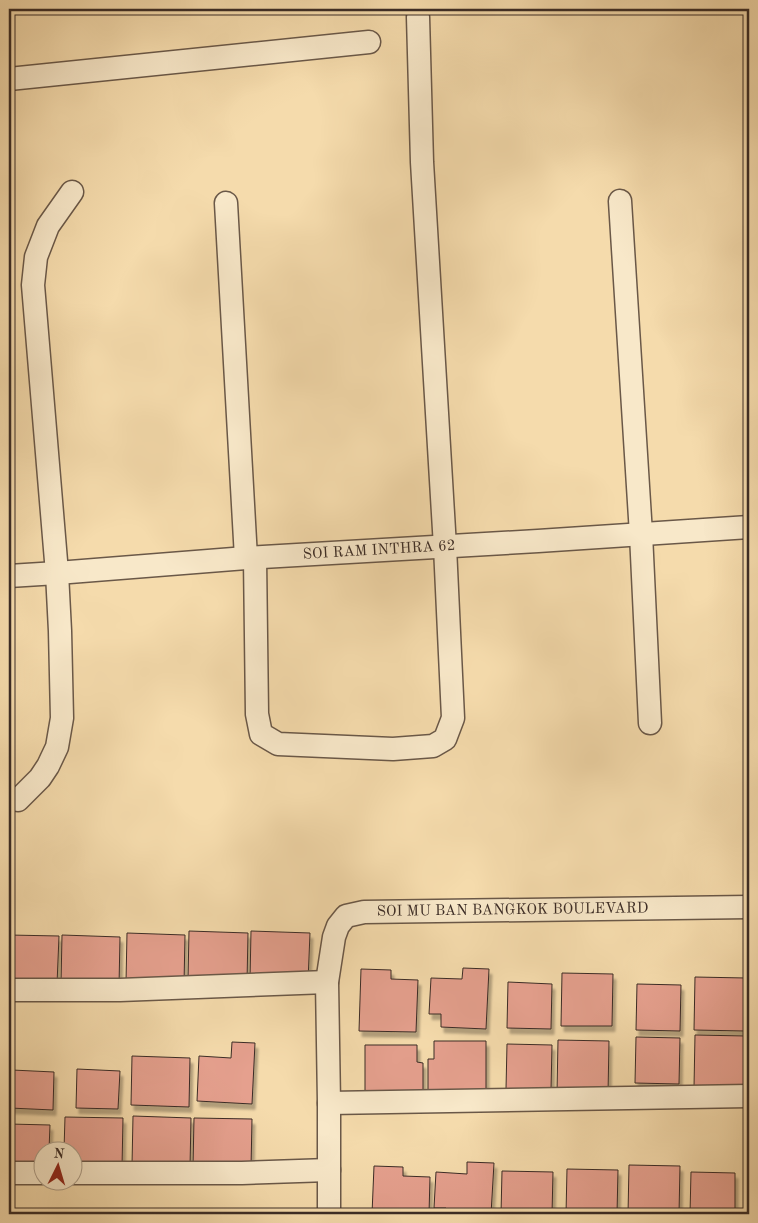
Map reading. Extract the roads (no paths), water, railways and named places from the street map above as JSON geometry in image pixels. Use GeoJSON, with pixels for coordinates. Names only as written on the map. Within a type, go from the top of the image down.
{"type":"FeatureCollection","features":[{"type":"Feature","properties":{"kind":"street"},"geometry":{"type":"LineString","coordinates":[[226,203],[250,558],[257,714],[261,734],[278,744],[393,749],[433,746],[445,738],[453,718],[445,547],[422,162],[418,16]]}},
{"type":"Feature","properties":{"kind":"street"},"geometry":{"type":"LineString","coordinates":[[9,79],[369,42]]}},
{"type":"Feature","properties":{"kind":"street"},"geometry":{"type":"LineString","coordinates":[[18,800],[40,778],[48,766],[57,747],[62,718],[60,631],[33,285],[36,257],[48,226],[72,192]]}},
{"type":"Feature","properties":{"kind":"street"},"geometry":{"type":"LineString","coordinates":[[620,201],[642,534],[650,723]]}},
{"type":"Feature","properties":{"kind":"street","name":"SOI RAM INTHRA 62"},"geometry":{"type":"LineString","coordinates":[[9,576],[250,558],[749,527]]}},
{"type":"Feature","properties":{"kind":"street","name":"SOI MU BAN BANGKOK BOULEVARD"},"geometry":{"type":"LineString","coordinates":[[329,1214],[327,982],[334,937],[338,926],[346,916],[364,912],[749,907]]}},
{"type":"Feature","properties":{"kind":"street"},"geometry":{"type":"LineString","coordinates":[[9,990],[120,990],[327,982]]}},
{"type":"Feature","properties":{"kind":"street"},"geometry":{"type":"LineString","coordinates":[[329,1103],[749,1096]]}},
{"type":"Feature","properties":{"kind":"street"},"geometry":{"type":"LineString","coordinates":[[82,1173],[242,1173],[329,1170]]}},
{"type":"Feature","properties":{"kind":"street"},"geometry":{"type":"LineString","coordinates":[[9,1173],[32,1173]]}}]}
